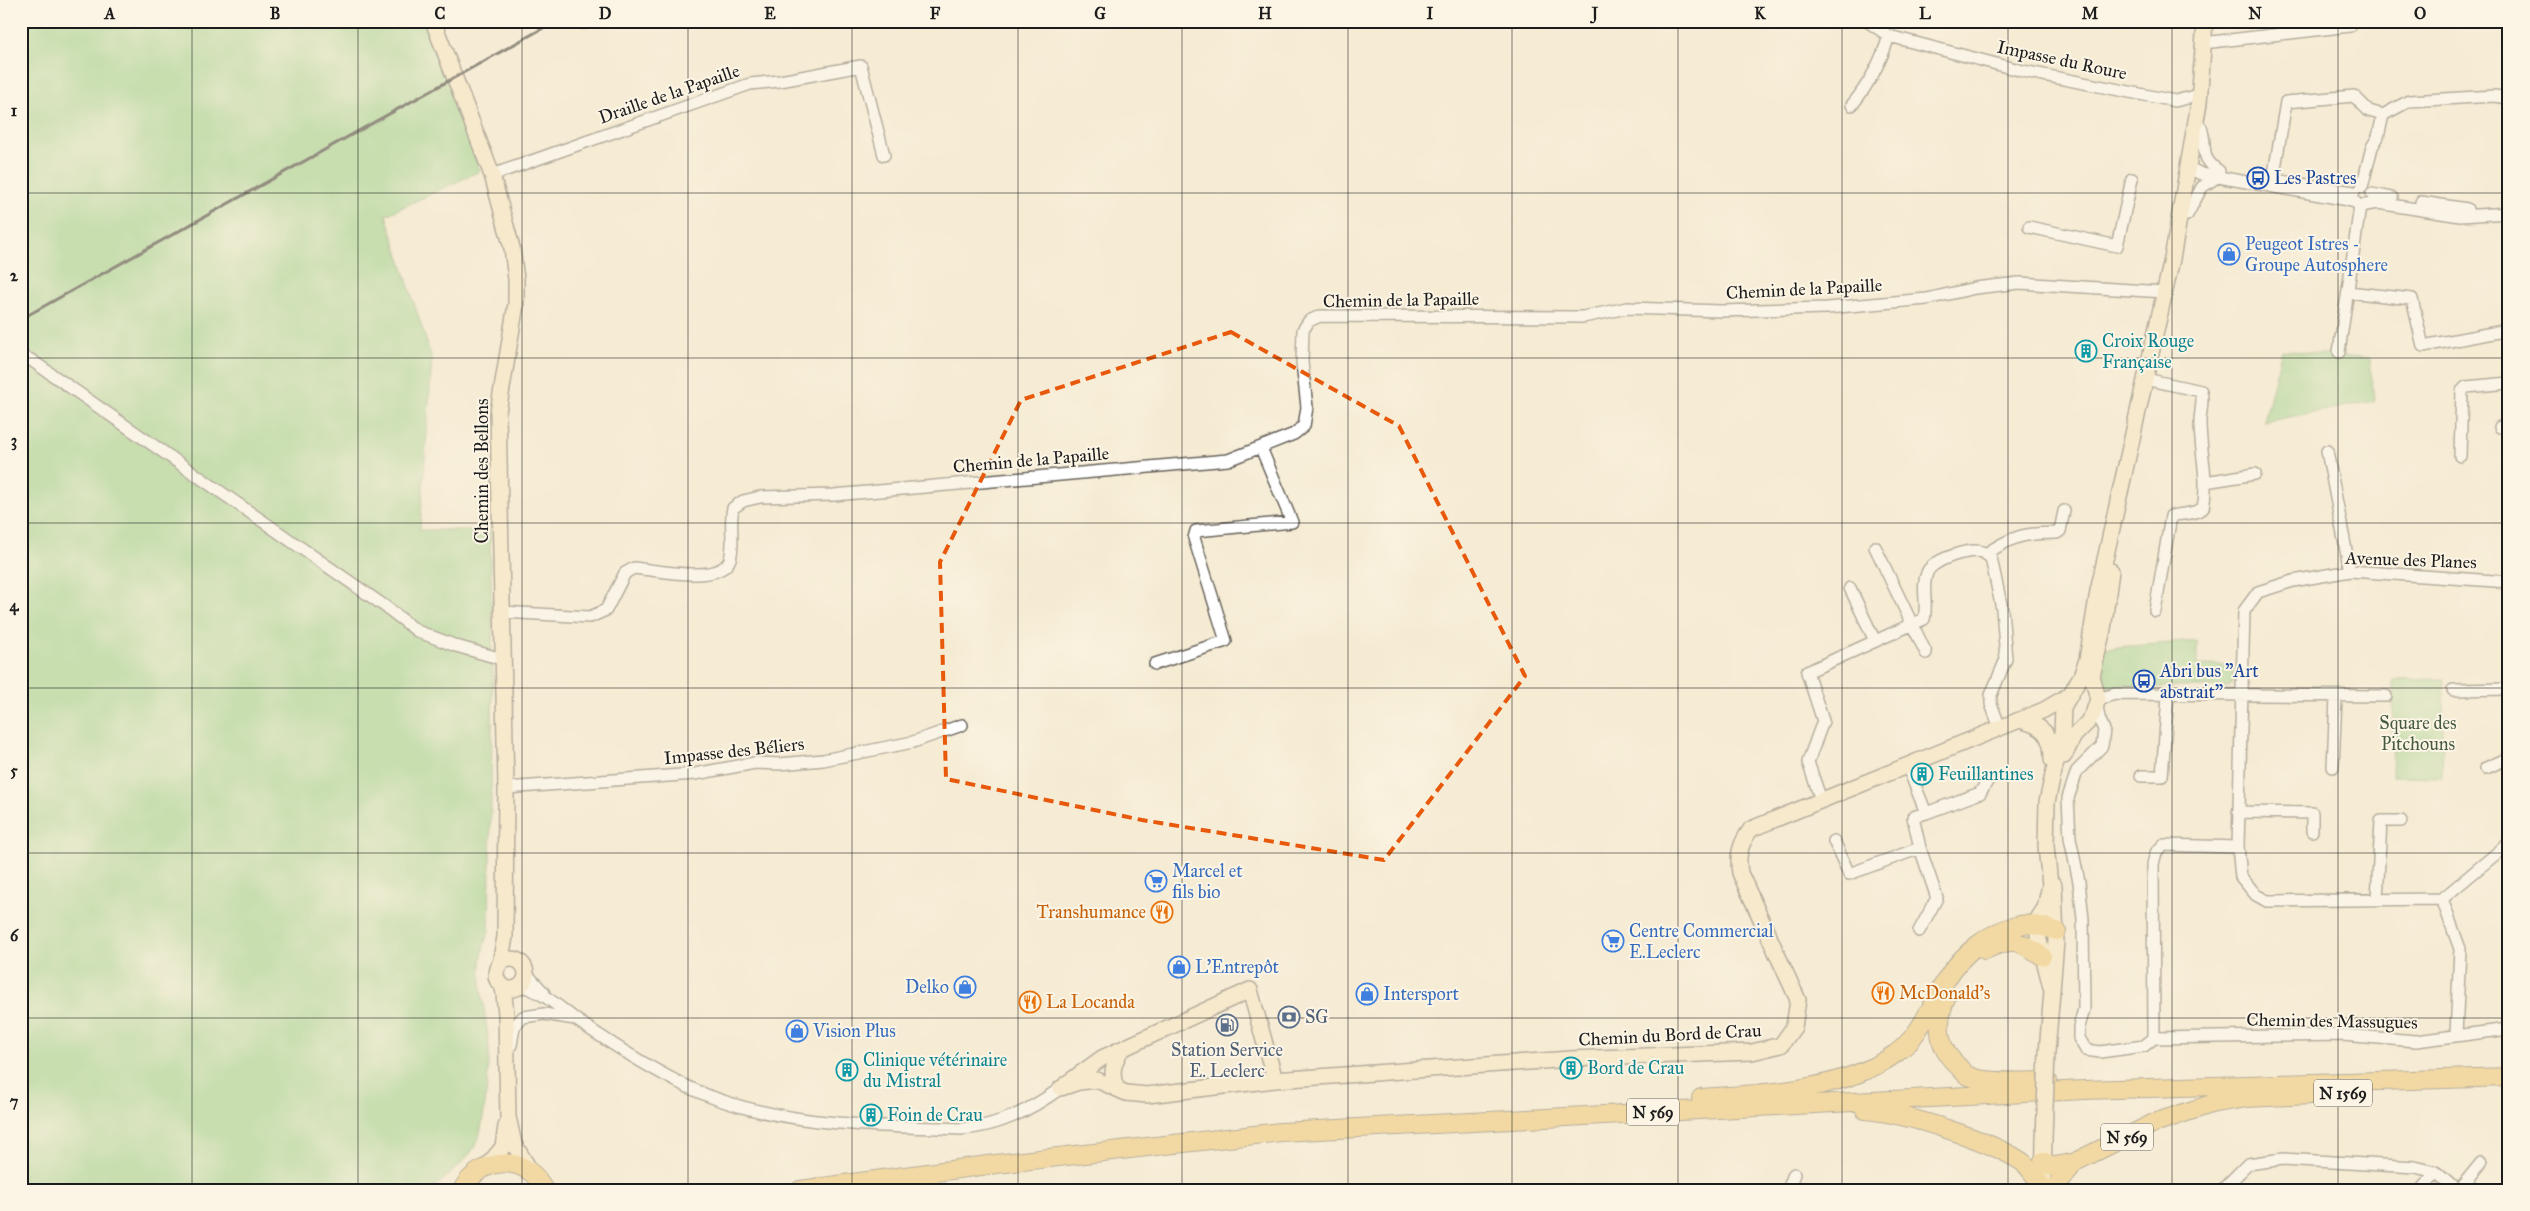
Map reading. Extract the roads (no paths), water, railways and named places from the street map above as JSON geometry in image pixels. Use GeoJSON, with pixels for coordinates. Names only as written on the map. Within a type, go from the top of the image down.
{"type":"FeatureCollection","features":[{"type":"Feature","properties":{"kind":"main road","name":"Chemin des Bellons"},"geometry":{"type":"LineString","coordinates":[[434,21],[492,175],[512,248],[516,279],[516,304],[498,412],[506,788],[506,937],[508,962]]}},
{"type":"Feature","properties":{"kind":"main road"},"geometry":{"type":"LineString","coordinates":[[2051,987],[2042,956],[2033,935],[2050,885],[2046,828],[2052,772],[2062,722],[2073,689],[2087,660],[2098,591],[2164,292],[2196,171],[2205,21]]}},
{"type":"Feature","properties":{"kind":"main road"},"geometry":{"type":"LineString","coordinates":[[2183,216],[2198,126]]}},
{"type":"Feature","properties":{"kind":"main road"},"geometry":{"type":"LineString","coordinates":[[2046,1189],[2043,1161],[2047,1052],[2056,931],[2051,849],[2055,794],[2067,747],[2081,728],[2096,693],[2092,676],[2103,629],[2110,586],[2115,520]]}},
{"type":"Feature","properties":{"kind":"main road"},"geometry":{"type":"LineString","coordinates":[[2073,689],[2084,681],[2096,693]]}},
{"type":"Feature","properties":{"kind":"main road","name":"Chemin du Bord de Crau"},"geometry":{"type":"LineString","coordinates":[[1061,1088],[1079,1082],[1097,1080],[1126,1093],[1147,1094],[1275,1080],[1570,1059],[1752,1052],[1781,1045],[1794,1027],[1798,1000],[1745,885],[1738,861],[1739,850],[1743,840],[1751,829],[2044,710],[2073,689]]}},
{"type":"Feature","properties":{"kind":"main road"},"geometry":{"type":"LineString","coordinates":[[2019,720],[2038,726],[2050,737],[2052,772]]}},
{"type":"Feature","properties":{"kind":"main road","name":"Chemin du Bord de Crau"},"geometry":{"type":"LineString","coordinates":[[2019,720],[2062,722],[2081,728]]}},
{"type":"Feature","properties":{"kind":"main road","name":"N 569"},"geometry":{"type":"LineString","coordinates":[[1482,1121],[1543,1108],[1718,1097],[1804,1088],[1848,1079],[1896,1054],[1925,1021],[1946,978],[1969,951],[1993,934],[2021,924],[2033,935]]}},
{"type":"Feature","properties":{"kind":"main road","name":"N 569"},"geometry":{"type":"LineString","coordinates":[[2056,931],[2012,940],[1980,952],[1950,988],[1942,1007],[1941,1043],[1947,1057],[1969,1076],[1995,1080],[2122,1080],[2165,1087]]}},
{"type":"Feature","properties":{"kind":"main road"},"geometry":{"type":"LineString","coordinates":[[462,1190],[469,1178],[488,1165],[503,1148],[508,1118],[506,1014],[522,964],[508,962],[496,973],[516,982]]}},
{"type":"Feature","properties":{"kind":"main road","name":"Chemin du Bord de Crau"},"geometry":{"type":"LineString","coordinates":[[1061,1088],[1102,1058],[1250,990],[1275,1080]]}},
{"type":"Feature","properties":{"kind":"main road"},"geometry":{"type":"LineString","coordinates":[[1117,1089],[1112,1074],[1113,1065],[1121,1050]]}},
{"type":"Feature","properties":{"kind":"main road","name":"N 1569"},"geometry":{"type":"LineString","coordinates":[[2214,1103],[2246,1098],[2390,1091],[2470,1078]]}},
{"type":"Feature","properties":{"kind":"main road","name":"N 569"},"geometry":{"type":"LineString","coordinates":[[800,1190],[1014,1162],[1281,1132],[2165,1087],[2509,1078]]}},
{"type":"Feature","properties":{"kind":"main road","name":"N 569"},"geometry":{"type":"LineString","coordinates":[[2043,1161],[2051,1167],[2075,1162],[2154,1123],[2214,1103]]}},
{"type":"Feature","properties":{"kind":"main road","name":"N 569"},"geometry":{"type":"LineString","coordinates":[[1777,1106],[1884,1112],[1981,1141],[2022,1162],[2046,1189],[2075,1162]]}},
{"type":"Feature","properties":{"kind":"main road"},"geometry":{"type":"LineString","coordinates":[[508,1118],[514,1144],[538,1180]]}},
{"type":"Feature","properties":{"kind":"main road"},"geometry":{"type":"LineString","coordinates":[[488,1165],[506,1162],[515,1164],[554,1190]]}},
{"type":"Feature","properties":{"kind":"street","name":"Impasse du Roure"},"geometry":{"type":"LineString","coordinates":[[1867,21],[1889,36],[2002,66],[2174,101],[2200,99]]}},
{"type":"Feature","properties":{"kind":"street"},"geometry":{"type":"LineString","coordinates":[[2204,43],[2350,26]]}},
{"type":"Feature","properties":{"kind":"street"},"geometry":{"type":"LineString","coordinates":[[1852,104],[1867,87],[1883,54],[1889,36]]}},
{"type":"Feature","properties":{"kind":"street","name":"Draille de la Papaille"},"geometry":{"type":"LineString","coordinates":[[492,175],[750,84],[780,82],[861,66],[884,155]]}},
{"type":"Feature","properties":{"kind":"street"},"geometry":{"type":"LineString","coordinates":[[2273,180],[2286,102],[2354,96],[2369,111],[2383,116]]}},
{"type":"Feature","properties":{"kind":"street"},"geometry":{"type":"LineString","coordinates":[[2339,352],[2362,198],[2372,146],[2378,137],[2383,116],[2409,101],[2494,96],[2509,98]]}},
{"type":"Feature","properties":{"kind":"street"},"geometry":{"type":"LineString","coordinates":[[2198,126],[2205,139],[2205,158],[2218,174],[2362,198],[2459,208],[2509,206]]}},
{"type":"Feature","properties":{"kind":"street"},"geometry":{"type":"LineString","coordinates":[[2196,171],[2273,180],[2378,203],[2460,216],[2509,213]]}},
{"type":"Feature","properties":{"kind":"street"},"geometry":{"type":"LineString","coordinates":[[2183,216],[2202,187],[2218,174]]}},
{"type":"Feature","properties":{"kind":"street"},"geometry":{"type":"LineString","coordinates":[[2029,227],[2117,246],[2132,179]]}},
{"type":"Feature","properties":{"kind":"street","name":"Chemin de la Papaille"},"geometry":{"type":"LineString","coordinates":[[501,612],[590,617],[606,610],[625,573],[634,568],[708,575],[722,570],[729,560],[732,548],[730,522],[733,508],[743,501],[760,497],[834,495],[1228,460],[1294,434],[1304,426],[1307,407],[1302,362],[1303,330],[1309,321],[1320,316],[1583,317],[1627,308],[1721,311],[1827,308],[1927,299],[1975,288],[2019,283],[2164,292]]}},
{"type":"Feature","properties":{"kind":"street"},"geometry":{"type":"LineString","coordinates":[[2348,292],[2412,299],[2423,346],[2509,330]]}},
{"type":"Feature","properties":{"kind":"street"},"geometry":{"type":"LineString","coordinates":[[21,356],[31,360],[221,491],[416,631],[456,646],[502,659]]}},
{"type":"Feature","properties":{"kind":"street"},"geometry":{"type":"LineString","coordinates":[[2145,379],[2201,391],[2203,398],[2200,421],[2207,491],[2204,508],[2194,514],[2182,513],[2171,516],[2155,610]]}},
{"type":"Feature","properties":{"kind":"street"},"geometry":{"type":"LineString","coordinates":[[2460,456],[2462,391],[2466,387],[2509,383]]}},
{"type":"Feature","properties":{"kind":"street"},"geometry":{"type":"LineString","coordinates":[[1155,664],[1226,641],[1194,538],[1196,531],[1292,522],[1261,448]]}},
{"type":"Feature","properties":{"kind":"street"},"geometry":{"type":"LineString","coordinates":[[2327,451],[2350,572]]}},
{"type":"Feature","properties":{"kind":"street"},"geometry":{"type":"LineString","coordinates":[[2205,482],[2255,474]]}},
{"type":"Feature","properties":{"kind":"street"},"geometry":{"type":"LineString","coordinates":[[1986,554],[1999,545],[2026,533],[2057,534],[2060,531],[2064,511]]}},
{"type":"Feature","properties":{"kind":"street"},"geometry":{"type":"LineString","coordinates":[[1875,546],[1926,653]]}},
{"type":"Feature","properties":{"kind":"street"},"geometry":{"type":"LineString","coordinates":[[1821,800],[1808,762],[1823,721],[1807,672],[1924,619],[1926,610],[1924,582],[1927,571],[1934,564],[1971,550],[1986,554],[1991,558],[2002,609],[2006,659],[1991,695],[1991,704],[2000,728]]}},
{"type":"Feature","properties":{"kind":"street","name":"Avenue des Planes"},"geometry":{"type":"LineString","coordinates":[[2442,899],[2267,900],[2256,895],[2241,877],[2238,847],[2238,812],[2244,611],[2258,592],[2293,581],[2350,572],[2509,582]]}},
{"type":"Feature","properties":{"kind":"street"},"geometry":{"type":"LineString","coordinates":[[1850,588],[1875,641]]}},
{"type":"Feature","properties":{"kind":"street"},"geometry":{"type":"LineString","coordinates":[[2453,690],[2509,689]]}},
{"type":"Feature","properties":{"kind":"street"},"geometry":{"type":"LineString","coordinates":[[2238,847],[2163,845],[2156,853],[2153,864],[2154,1038],[2144,1046],[2128,1050],[2092,1052],[2081,1045],[2079,1027],[2084,1009],[2084,928],[2079,882],[2070,838],[2068,798],[2077,771],[2102,746],[2104,730],[2098,715],[2096,693],[2240,697],[2386,696]]}},
{"type":"Feature","properties":{"kind":"street"},"geometry":{"type":"LineString","coordinates":[[2141,776],[2162,776],[2168,696]]}},
{"type":"Feature","properties":{"kind":"street"},"geometry":{"type":"LineString","coordinates":[[2333,767],[2336,697]]}},
{"type":"Feature","properties":{"kind":"street","name":"Impasse des Béliers"},"geometry":{"type":"LineString","coordinates":[[506,788],[695,774],[755,763],[780,764],[822,760],[913,742],[962,726]]}},
{"type":"Feature","properties":{"kind":"street"},"geometry":{"type":"LineString","coordinates":[[2081,728],[2104,730]]}},
{"type":"Feature","properties":{"kind":"street"},"geometry":{"type":"LineString","coordinates":[[2486,768],[2509,758]]}},
{"type":"Feature","properties":{"kind":"street"},"geometry":{"type":"LineString","coordinates":[[1907,765],[1926,813]]}},
{"type":"Feature","properties":{"kind":"street"},"geometry":{"type":"LineString","coordinates":[[1919,932],[1937,898],[1920,848],[1913,817],[1980,793],[1988,780]]}},
{"type":"Feature","properties":{"kind":"street"},"geometry":{"type":"LineString","coordinates":[[2238,812],[2312,813],[2312,831]]}},
{"type":"Feature","properties":{"kind":"street"},"geometry":{"type":"LineString","coordinates":[[2377,900],[2381,821],[2401,821]]}},
{"type":"Feature","properties":{"kind":"street"},"geometry":{"type":"LineString","coordinates":[[1834,841],[1849,874],[1920,848]]}},
{"type":"Feature","properties":{"kind":"street"},"geometry":{"type":"LineString","coordinates":[[2456,1035],[2460,949],[2442,899],[2509,843]]}},
{"type":"Feature","properties":{"kind":"street","name":"Chemin du Bord de Crau"},"geometry":{"type":"LineString","coordinates":[[516,982],[547,996],[576,1020],[636,1059],[680,1084],[733,1104],[803,1118],[889,1126],[981,1128],[1002,1122],[1025,1111],[1061,1088]]}},
{"type":"Feature","properties":{"kind":"street"},"geometry":{"type":"LineString","coordinates":[[507,1071],[514,1027],[523,1017],[544,1014],[576,1020]]}},
{"type":"Feature","properties":{"kind":"street","name":"Chemin des Massugues"},"geometry":{"type":"LineString","coordinates":[[2154,1038],[2342,1035],[2416,1041],[2509,1028]]}},
{"type":"Feature","properties":{"kind":"street"},"geometry":{"type":"LineString","coordinates":[[2222,1190],[2248,1164],[2283,1159],[2415,1167],[2436,1172],[2457,1190],[2481,1163]]}},
{"type":"Feature","properties":{"kind":"street"},"geometry":{"type":"LineString","coordinates":[[2421,1190],[2436,1172]]}},
{"type":"Feature","properties":{"kind":"street"},"geometry":{"type":"LineString","coordinates":[[1788,1190],[1794,1174]]}},
{"type":"Feature","properties":{"kind":"railway"},"geometry":{"type":"LineString","coordinates":[[21,319],[556,21]]}},
{"type":"Feature","properties":{"kind":"place","name":"Les Pastres"},"geometry":{"type":"Point","coordinates":[2258,178]}},
{"type":"Feature","properties":{"kind":"place","name":"Peugeot Istres - Groupe Autosphere"},"geometry":{"type":"Point","coordinates":[2229,254]}},
{"type":"Feature","properties":{"kind":"place","name":"Croix Rouge Française"},"geometry":{"type":"Point","coordinates":[2086,351]}},
{"type":"Feature","properties":{"kind":"place","name":"Abri bus \"Art abstrait\""},"geometry":{"type":"Point","coordinates":[2144,681]}},
{"type":"Feature","properties":{"kind":"place","name":"Feuillantines"},"geometry":{"type":"Point","coordinates":[1922,774]}},
{"type":"Feature","properties":{"kind":"place","name":"Marcel et fils bio"},"geometry":{"type":"Point","coordinates":[1156,881]}},
{"type":"Feature","properties":{"kind":"place","name":"Transhumance"},"geometry":{"type":"Point","coordinates":[1162,912]}},
{"type":"Feature","properties":{"kind":"place","name":"Centre Commercial E.Leclerc"},"geometry":{"type":"Point","coordinates":[1613,941]}},
{"type":"Feature","properties":{"kind":"place","name":"L'Entrepôt"},"geometry":{"type":"Point","coordinates":[1179,967]}},
{"type":"Feature","properties":{"kind":"place","name":"Delko"},"geometry":{"type":"Point","coordinates":[965,987]}},
{"type":"Feature","properties":{"kind":"place","name":"McDonald's"},"geometry":{"type":"Point","coordinates":[1883,993]}},
{"type":"Feature","properties":{"kind":"place","name":"Intersport"},"geometry":{"type":"Point","coordinates":[1367,994]}},
{"type":"Feature","properties":{"kind":"place","name":"La Locanda"},"geometry":{"type":"Point","coordinates":[1030,1002]}},
{"type":"Feature","properties":{"kind":"place","name":"SG"},"geometry":{"type":"Point","coordinates":[1289,1017]}},
{"type":"Feature","properties":{"kind":"place","name":"Station Service E. Leclerc"},"geometry":{"type":"Point","coordinates":[1227,1025]}},
{"type":"Feature","properties":{"kind":"place","name":"Vision Plus"},"geometry":{"type":"Point","coordinates":[797,1031]}},
{"type":"Feature","properties":{"kind":"place","name":"Bord de Crau"},"geometry":{"type":"Point","coordinates":[1571,1068]}},
{"type":"Feature","properties":{"kind":"place","name":"Clinique vétérinaire du Mistral"},"geometry":{"type":"Point","coordinates":[847,1070]}},
{"type":"Feature","properties":{"kind":"place","name":"Foin de Crau"},"geometry":{"type":"Point","coordinates":[871,1115]}},
{"type":"Feature","properties":{"kind":"park label","name":"Square des Pitchouns"},"geometry":{"type":"Point","coordinates":[2418,733]}}]}
